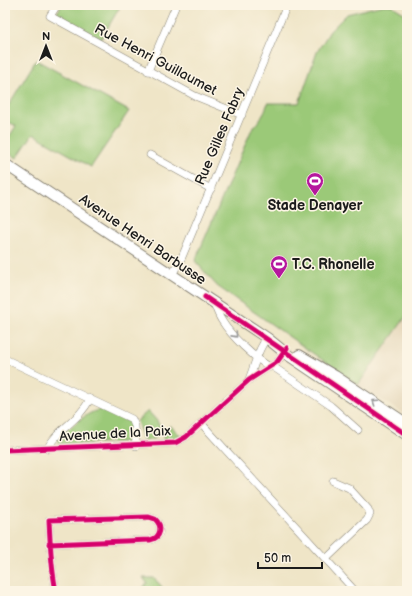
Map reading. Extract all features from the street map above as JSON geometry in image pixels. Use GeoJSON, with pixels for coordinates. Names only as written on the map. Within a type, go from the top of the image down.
{"type":"FeatureCollection","features":[{"type":"Feature","properties":{"kind":"street","name":"Rue Henri Guillaumet"},"geometry":{"type":"LineString","coordinates":[[57,5],[50,16],[195,96],[242,115]]}},
{"type":"Feature","properties":{"kind":"street"},"geometry":{"type":"LineString","coordinates":[[148,71],[176,5]]}},
{"type":"Feature","properties":{"kind":"street","name":"Rue Gilles Fabry"},"geometry":{"type":"LineString","coordinates":[[172,275],[179,266],[287,5]]}},
{"type":"Feature","properties":{"kind":"street"},"geometry":{"type":"LineString","coordinates":[[150,155],[211,189]]}},
{"type":"Feature","properties":{"kind":"street","name":"Avenue Henri Barbusse"},"geometry":{"type":"LineString","coordinates":[[5,164],[266,338],[335,376],[407,424]]}},
{"type":"Feature","properties":{"kind":"street"},"geometry":{"type":"LineString","coordinates":[[214,303],[222,321],[256,359],[271,366],[331,406],[358,430]]}},
{"type":"Feature","properties":{"kind":"street","name":"Avenue de la Paix"},"geometry":{"type":"LineString","coordinates":[[249,380],[260,346],[266,338]]}},
{"type":"Feature","properties":{"kind":"street","name":"Avenue Henri Barbusse"},"geometry":{"type":"LineString","coordinates":[[286,350],[407,435]]}},
{"type":"Feature","properties":{"kind":"street","name":"Avenue de la Paix"},"geometry":{"type":"LineString","coordinates":[[5,450],[175,444],[186,438],[249,380],[277,362],[286,350]]}},
{"type":"Feature","properties":{"kind":"street"},"geometry":{"type":"LineString","coordinates":[[5,360],[133,420],[135,426],[136,446]]}},
{"type":"Feature","properties":{"kind":"street"},"geometry":{"type":"LineString","coordinates":[[47,449],[54,438],[84,411],[90,399]]}},
{"type":"Feature","properties":{"kind":"street"},"geometry":{"type":"LineString","coordinates":[[201,423],[355,591]]}},
{"type":"Feature","properties":{"kind":"street"},"geometry":{"type":"LineString","coordinates":[[326,559],[368,520],[370,514],[368,509],[349,488],[333,481]]}},
{"type":"Feature","properties":{"kind":"street"},"geometry":{"type":"LineString","coordinates":[[50,544],[150,540],[158,536],[160,526],[155,519],[149,517],[49,520],[50,544],[51,564],[56,591]]}},
{"type":"Feature","properties":{"kind":"shaded area"},"geometry":{"type":"Polygon","coordinates":[[[407,315],[407,416],[358,385],[407,315]]]}},
{"type":"Feature","properties":{"kind":"green space"},"geometry":{"type":"Polygon","coordinates":[[[62,5],[121,5],[101,39],[56,14],[62,5]]]}},
{"type":"Feature","properties":{"kind":"green space","name":"Stade Denayer"},"geometry":{"type":"Polygon","coordinates":[[[383,5],[391,5],[407,15],[407,315],[358,385],[217,286],[195,261],[251,131],[263,115],[268,103],[299,103],[317,52],[330,31],[347,14],[383,5]]]}},
{"type":"Feature","properties":{"kind":"green space"},"geometry":{"type":"Polygon","coordinates":[[[36,60],[129,111],[91,167],[33,134],[17,158],[5,150],[5,143],[16,126],[5,120],[5,111],[36,60]]]}},
{"type":"Feature","properties":{"kind":"green space"},"geometry":{"type":"Polygon","coordinates":[[[102,409],[130,422],[132,438],[128,442],[59,443],[58,439],[80,420],[90,413],[102,409]]]}},
{"type":"Feature","properties":{"kind":"green space"},"geometry":{"type":"Polygon","coordinates":[[[148,411],[160,427],[158,434],[150,440],[143,439],[137,421],[148,411]]]}},
{"type":"Feature","properties":{"kind":"green space"},"geometry":{"type":"Polygon","coordinates":[[[170,425],[181,436],[177,439],[168,441],[164,440],[163,437],[170,425]]]}},
{"type":"Feature","properties":{"kind":"green space"},"geometry":{"type":"Polygon","coordinates":[[[143,578],[154,578],[162,587],[163,591],[140,591],[147,583],[143,578]]]}},
{"type":"Feature","properties":{"kind":"cycle path"},"geometry":{"type":"LineString","coordinates":[[205,297],[407,435]]}},
{"type":"Feature","properties":{"kind":"cycle path"},"geometry":{"type":"LineString","coordinates":[[5,450],[175,443],[186,437],[249,380],[277,362],[287,348]]}},
{"type":"Feature","properties":{"kind":"cycle path"},"geometry":{"type":"LineString","coordinates":[[49,544],[150,540],[157,537],[160,528],[158,522],[149,517],[49,520],[50,538],[50,547],[56,591]]}},
{"type":"Feature","properties":{"kind":"place","name":"Stade Denayer"},"geometry":{"type":"Point","coordinates":[315,196]}},
{"type":"Feature","properties":{"kind":"place","name":"T.C. Rhonelle"},"geometry":{"type":"Point","coordinates":[279,279]}}]}
